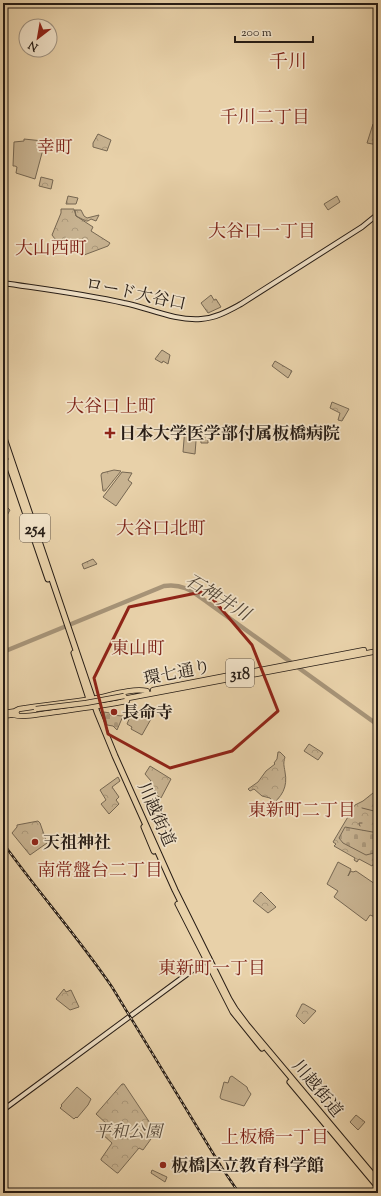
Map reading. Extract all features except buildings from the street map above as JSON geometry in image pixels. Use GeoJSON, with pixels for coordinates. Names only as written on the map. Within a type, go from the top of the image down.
{"type":"FeatureCollection","features":[{"type":"Feature","properties":{"kind":"highway","name":"川越街道"},"geometry":{"type":"LineString","coordinates":[[3,435],[65,622]]}},
{"type":"Feature","properties":{"kind":"highway","name":"川越街道"},"geometry":{"type":"LineString","coordinates":[[3,446],[112,757],[175,896],[233,1012],[378,1187]]}},
{"type":"Feature","properties":{"kind":"highway","name":"川越街道"},"geometry":{"type":"LineString","coordinates":[[207,959],[241,1018],[378,1181]]}},
{"type":"Feature","properties":{"kind":"main road","name":"ロード大谷口"},"geometry":{"type":"LineString","coordinates":[[3,282],[130,304],[181,318],[209,318],[224,313],[240,304],[362,227],[378,214]]}},
{"type":"Feature","properties":{"kind":"main road","name":"環七通り"},"geometry":{"type":"LineString","coordinates":[[3,716],[36,710],[87,705],[147,691],[378,648]]}},
{"type":"Feature","properties":{"kind":"main road","name":"環七通り"},"geometry":{"type":"LineString","coordinates":[[123,697],[155,693],[378,651]]}},
{"type":"Feature","properties":{"kind":"main road"},"geometry":{"type":"LineString","coordinates":[[147,691],[142,690],[19,709],[15,713],[19,716],[94,707],[146,697],[155,693]]}},
{"type":"Feature","properties":{"kind":"main road","name":"環七通り"},"geometry":{"type":"LineString","coordinates":[[3,712],[15,713]]}},
{"type":"Feature","properties":{"kind":"main road"},"geometry":{"type":"LineString","coordinates":[[3,1110],[207,959]]}},
{"type":"Feature","properties":{"kind":"highlighted area"},"geometry":{"type":"Polygon","coordinates":[[[206,591],[252,645],[278,711],[232,751],[170,768],[108,734],[94,678],[129,607],[206,591]]]}},
{"type":"Feature","properties":{"kind":"green space"},"geometry":{"type":"Polygon","coordinates":[[[373,124],[378,126],[378,145],[367,143],[373,124]]]}},
{"type":"Feature","properties":{"kind":"green space"},"geometry":{"type":"Polygon","coordinates":[[[98,134],[111,140],[107,151],[93,147],[93,143],[98,134]]]}},
{"type":"Feature","properties":{"kind":"green space"},"geometry":{"type":"Polygon","coordinates":[[[24,139],[43,141],[42,153],[35,179],[16,173],[17,167],[13,166],[14,142],[24,141],[24,139]]]}},
{"type":"Feature","properties":{"kind":"green space"},"geometry":{"type":"Polygon","coordinates":[[[41,177],[53,180],[51,189],[39,186],[41,177]]]}},
{"type":"Feature","properties":{"kind":"green space"},"geometry":{"type":"Polygon","coordinates":[[[68,196],[78,198],[76,204],[66,204],[68,196]]]}},
{"type":"Feature","properties":{"kind":"green space"},"geometry":{"type":"Polygon","coordinates":[[[337,196],[340,202],[328,210],[324,204],[337,196]]]}},
{"type":"Feature","properties":{"kind":"green space"},"geometry":{"type":"Polygon","coordinates":[[[61,209],[74,209],[76,216],[93,227],[91,231],[110,243],[108,246],[84,255],[76,249],[55,239],[52,235],[61,213],[61,209]]]}},
{"type":"Feature","properties":{"kind":"green space"},"geometry":{"type":"Polygon","coordinates":[[[75,210],[81,210],[87,218],[99,215],[96,221],[91,219],[86,221],[76,216],[75,210]]]}},
{"type":"Feature","properties":{"kind":"green space"},"geometry":{"type":"Polygon","coordinates":[[[211,295],[214,300],[216,299],[221,307],[208,313],[201,303],[211,295]]]}},
{"type":"Feature","properties":{"kind":"green space"},"geometry":{"type":"Polygon","coordinates":[[[162,350],[170,355],[168,364],[163,361],[162,363],[155,359],[162,350]]]}},
{"type":"Feature","properties":{"kind":"green space"},"geometry":{"type":"Polygon","coordinates":[[[275,361],[292,371],[288,378],[272,366],[275,361]]]}},
{"type":"Feature","properties":{"kind":"green space"},"geometry":{"type":"Polygon","coordinates":[[[332,402],[349,409],[342,421],[338,420],[340,413],[330,408],[332,402]]]}},
{"type":"Feature","properties":{"kind":"green space"},"geometry":{"type":"Polygon","coordinates":[[[185,427],[197,428],[195,454],[183,452],[185,427]]]}},
{"type":"Feature","properties":{"kind":"green space"},"geometry":{"type":"Polygon","coordinates":[[[200,430],[208,430],[208,443],[201,443],[200,430]]]}},
{"type":"Feature","properties":{"kind":"green space"},"geometry":{"type":"Polygon","coordinates":[[[114,470],[121,471],[105,491],[103,491],[102,473],[114,470]]]}},
{"type":"Feature","properties":{"kind":"green space"},"geometry":{"type":"Polygon","coordinates":[[[122,472],[132,473],[128,480],[132,483],[116,506],[103,497],[122,472]]]}},
{"type":"Feature","properties":{"kind":"green space"},"geometry":{"type":"Polygon","coordinates":[[[3,503],[10,510],[4,521],[3,521],[3,503]]]}},
{"type":"Feature","properties":{"kind":"green space"},"geometry":{"type":"Polygon","coordinates":[[[93,559],[97,564],[84,569],[82,564],[93,559]]]}},
{"type":"Feature","properties":{"kind":"green space"},"geometry":{"type":"Polygon","coordinates":[[[133,710],[149,716],[148,717],[151,719],[142,735],[131,729],[132,727],[127,724],[133,710]]]}},
{"type":"Feature","properties":{"kind":"green space"},"geometry":{"type":"Polygon","coordinates":[[[104,712],[110,713],[110,715],[123,716],[117,730],[113,726],[107,725],[104,712]]]}},
{"type":"Feature","properties":{"kind":"green space"},"geometry":{"type":"Polygon","coordinates":[[[309,744],[323,753],[318,760],[304,751],[309,744]]]}},
{"type":"Feature","properties":{"kind":"green space"},"geometry":{"type":"Polygon","coordinates":[[[278,752],[285,757],[284,764],[286,782],[281,795],[270,806],[269,803],[272,801],[270,798],[262,796],[254,789],[250,791],[248,789],[258,782],[266,771],[275,764],[274,763],[277,759],[278,752]]]}},
{"type":"Feature","properties":{"kind":"green space"},"geometry":{"type":"Polygon","coordinates":[[[150,766],[171,779],[161,798],[156,795],[158,793],[148,785],[151,781],[145,774],[150,766]]]}},
{"type":"Feature","properties":{"kind":"green space"},"geometry":{"type":"Polygon","coordinates":[[[118,777],[120,781],[112,787],[119,797],[116,800],[119,804],[109,814],[101,804],[106,800],[100,790],[118,777]]]}},
{"type":"Feature","properties":{"kind":"green space"},"geometry":{"type":"Polygon","coordinates":[[[378,789],[378,858],[372,866],[359,859],[357,862],[354,860],[355,858],[334,846],[336,844],[333,842],[355,805],[363,801],[378,789]]]}},
{"type":"Feature","properties":{"kind":"green space"},"geometry":{"type":"Polygon","coordinates":[[[38,821],[47,843],[30,855],[12,833],[17,825],[38,821]]]}},
{"type":"Feature","properties":{"kind":"green space"},"geometry":{"type":"Polygon","coordinates":[[[345,827],[378,833],[378,852],[366,855],[343,843],[339,838],[345,827]]]}},
{"type":"Feature","properties":{"kind":"green space"},"geometry":{"type":"Polygon","coordinates":[[[338,862],[351,869],[348,876],[351,871],[356,871],[378,886],[378,911],[375,917],[370,915],[366,921],[334,897],[338,891],[327,884],[338,862]]]}},
{"type":"Feature","properties":{"kind":"green space"},"geometry":{"type":"Polygon","coordinates":[[[261,892],[276,907],[268,913],[253,901],[261,892]]]}},
{"type":"Feature","properties":{"kind":"green space"},"geometry":{"type":"Polygon","coordinates":[[[64,989],[66,992],[71,990],[79,1007],[70,1010],[56,999],[64,989]]]}},
{"type":"Feature","properties":{"kind":"green space"},"geometry":{"type":"Polygon","coordinates":[[[302,1004],[316,1011],[304,1024],[296,1016],[302,1004]]]}},
{"type":"Feature","properties":{"kind":"green space"},"geometry":{"type":"Polygon","coordinates":[[[232,1076],[247,1087],[251,1094],[244,1106],[221,1099],[220,1097],[224,1082],[228,1083],[230,1077],[232,1076]]]}},
{"type":"Feature","properties":{"kind":"green space","name":"平和公園"},"geometry":{"type":"Polygon","coordinates":[[[122,1084],[124,1084],[156,1132],[143,1150],[139,1148],[117,1173],[101,1160],[112,1143],[101,1133],[108,1125],[96,1114],[122,1084]]]}},
{"type":"Feature","properties":{"kind":"green space"},"geometry":{"type":"Polygon","coordinates":[[[77,1087],[91,1099],[77,1118],[76,1117],[74,1119],[60,1108],[77,1087]]]}},
{"type":"Feature","properties":{"kind":"green space"},"geometry":{"type":"Polygon","coordinates":[[[356,1115],[365,1122],[358,1130],[350,1122],[356,1115]]]}},
{"type":"Feature","properties":{"kind":"green space"},"geometry":{"type":"Polygon","coordinates":[[[152,1170],[167,1177],[165,1182],[151,1173],[152,1170]]]}},
{"type":"Feature","properties":{"kind":"waterway","name":"石神井川"},"geometry":{"type":"LineString","coordinates":[[3,652],[164,586],[177,586],[187,589],[197,595],[378,725]]}},
{"type":"Feature","properties":{"kind":"waterway"},"geometry":{"type":"LineString","coordinates":[[362,808],[378,812]]}},
{"type":"Feature","properties":{"kind":"waterway"},"geometry":{"type":"LineString","coordinates":[[360,826],[359,823],[362,823]]}},
{"type":"Feature","properties":{"kind":"railway"},"geometry":{"type":"LineString","coordinates":[[3,843],[86,950],[112,987],[222,1168],[239,1193]]}},
{"type":"Feature","properties":{"kind":"place","name":"日本大学医学部付属板橋病院"},"geometry":{"type":"Point","coordinates":[110,433]}},
{"type":"Feature","properties":{"kind":"place","name":"長命寺"},"geometry":{"type":"Point","coordinates":[114,712]}},
{"type":"Feature","properties":{"kind":"place","name":"天祖神社"},"geometry":{"type":"Point","coordinates":[35,842]}},
{"type":"Feature","properties":{"kind":"place","name":"板橋区立教育科学館"},"geometry":{"type":"Point","coordinates":[163,1165]}},
{"type":"Feature","properties":{"kind":"district","name":"千川"},"geometry":{"type":"Point","coordinates":[288,61]}},
{"type":"Feature","properties":{"kind":"district","name":"千川二丁目"},"geometry":{"type":"Point","coordinates":[265,117]}},
{"type":"Feature","properties":{"kind":"district","name":"幸町"},"geometry":{"type":"Point","coordinates":[55,147]}},
{"type":"Feature","properties":{"kind":"district","name":"大谷口一丁目"},"geometry":{"type":"Point","coordinates":[262,231]}},
{"type":"Feature","properties":{"kind":"district","name":"大山西町"},"geometry":{"type":"Point","coordinates":[51,248]}},
{"type":"Feature","properties":{"kind":"district","name":"大谷口上町"},"geometry":{"type":"Point","coordinates":[111,406]}},
{"type":"Feature","properties":{"kind":"district","name":"大谷口北町"},"geometry":{"type":"Point","coordinates":[161,528]}},
{"type":"Feature","properties":{"kind":"district","name":"東山町"},"geometry":{"type":"Point","coordinates":[138,648]}},
{"type":"Feature","properties":{"kind":"district","name":"東新町二丁目"},"geometry":{"type":"Point","coordinates":[302,810]}},
{"type":"Feature","properties":{"kind":"district","name":"南常盤台二丁目"},"geometry":{"type":"Point","coordinates":[100,870]}},
{"type":"Feature","properties":{"kind":"district","name":"東新町一丁目"},"geometry":{"type":"Point","coordinates":[212,968]}},
{"type":"Feature","properties":{"kind":"district","name":"上板橋一丁目"},"geometry":{"type":"Point","coordinates":[275,1137]}}]}
